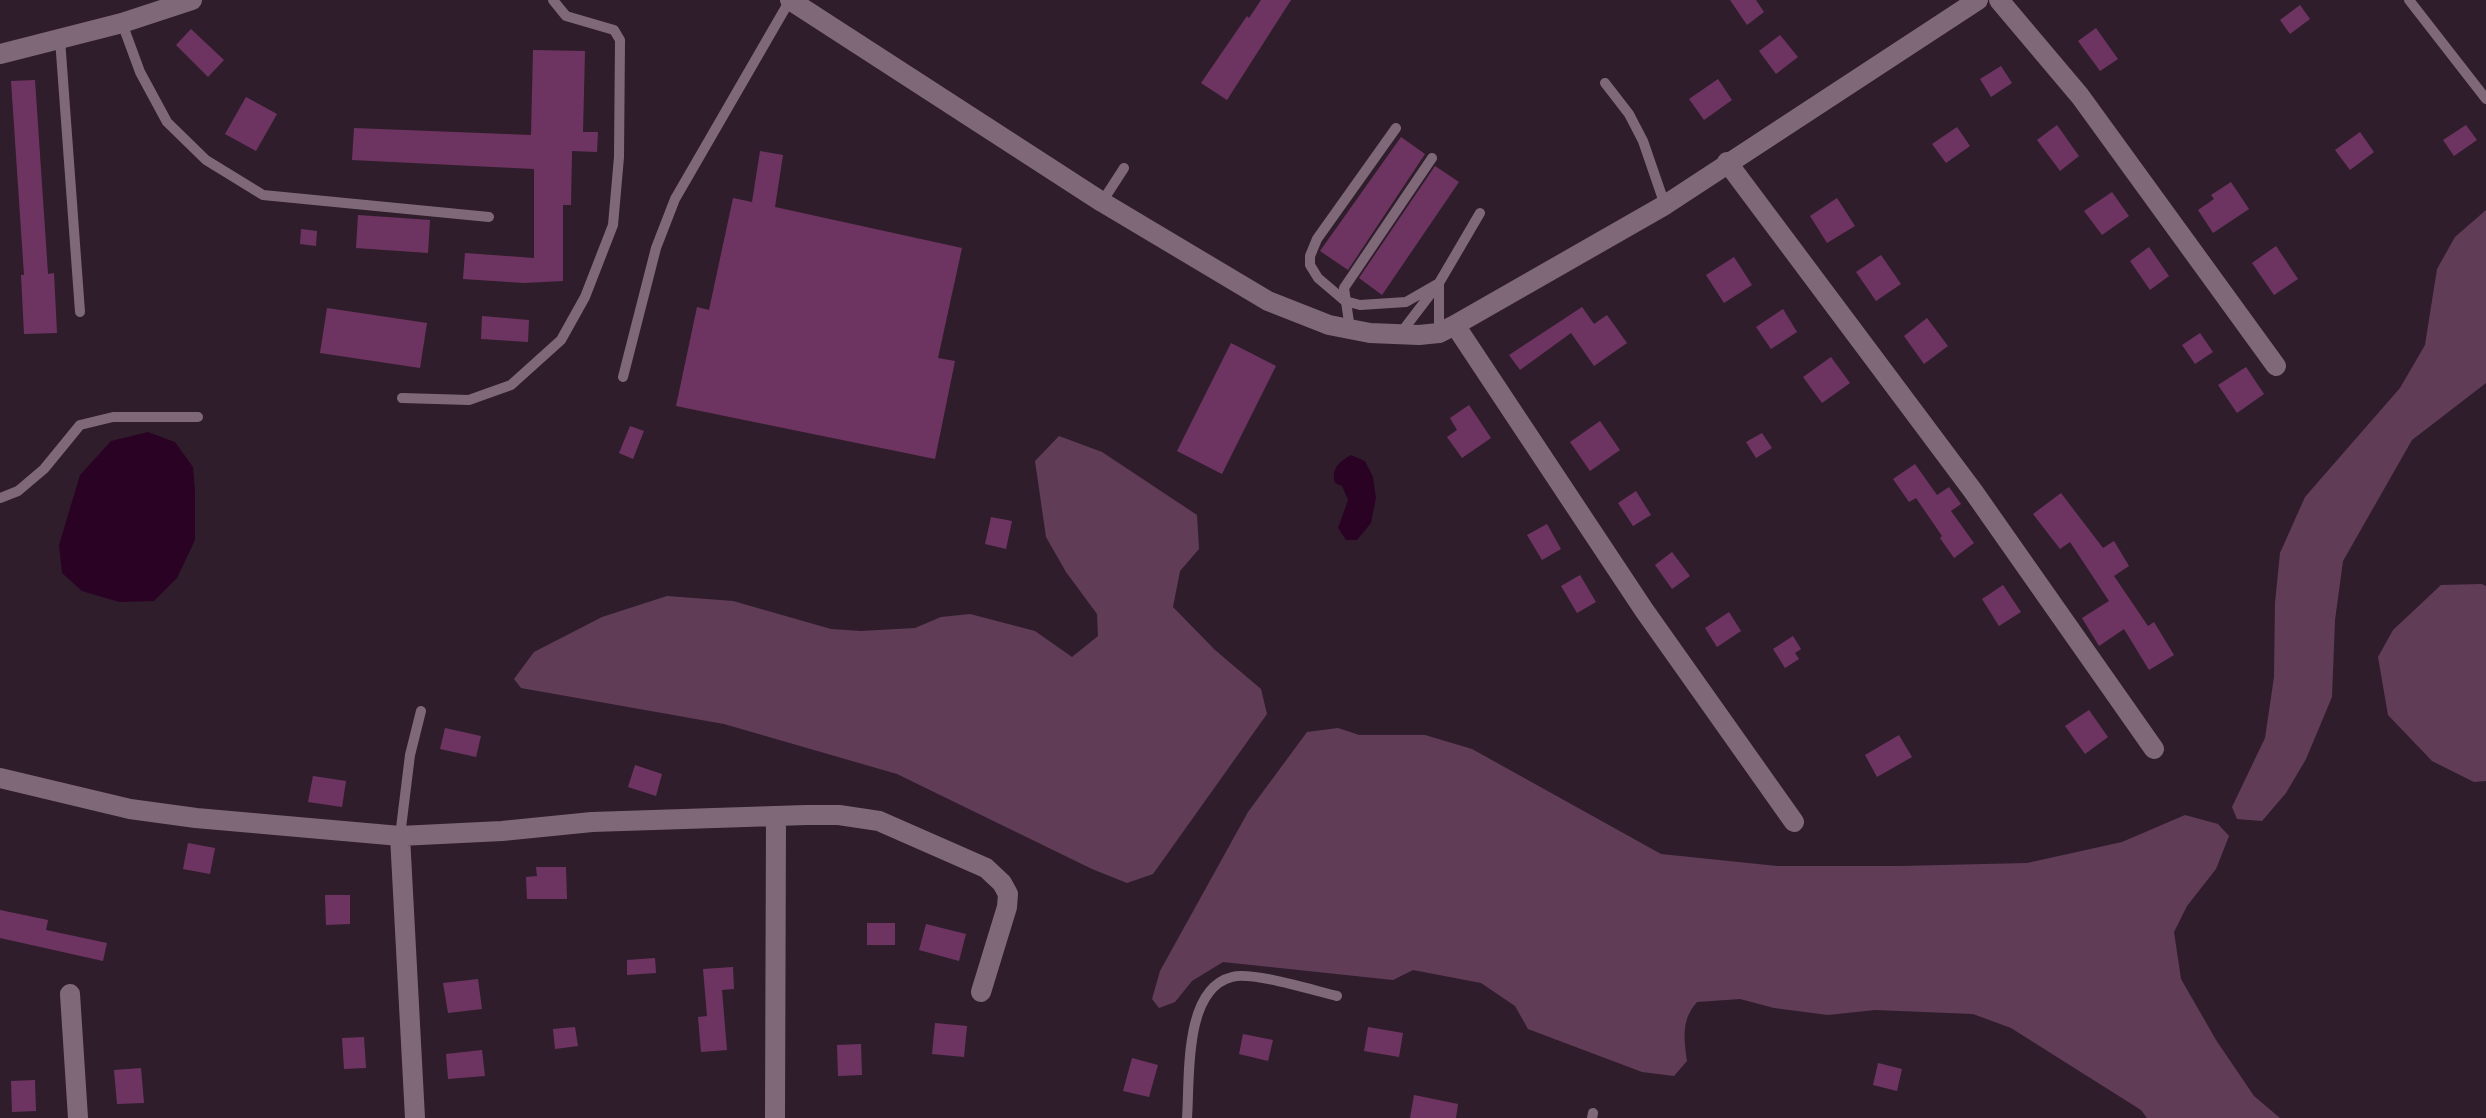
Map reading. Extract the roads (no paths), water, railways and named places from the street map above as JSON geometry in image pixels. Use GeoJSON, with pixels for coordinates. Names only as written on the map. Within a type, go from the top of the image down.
{"type":"FeatureCollection","features":[{"type":"Feature","properties":{"kind":"street"},"geometry":{"type":"LineString","coordinates":[[0,54],[122,23],[192,0]]}},
{"type":"Feature","properties":{"kind":"street"},"geometry":{"type":"LineString","coordinates":[[790,0],[1102,202],[1268,301],[1329,325],[1370,333],[1400,334],[1447,329],[1665,205],[1727,162],[1978,0]]}},
{"type":"Feature","properties":{"kind":"street"},"geometry":{"type":"LineString","coordinates":[[1999,0],[2080,96],[2276,366]]}},
{"type":"Feature","properties":{"kind":"street"},"geometry":{"type":"LineString","coordinates":[[1727,162],[1974,491],[2154,749]]}},
{"type":"Feature","properties":{"kind":"street"},"geometry":{"type":"LineString","coordinates":[[1447,329],[1794,822]]}},
{"type":"Feature","properties":{"kind":"street"},"geometry":{"type":"LineString","coordinates":[[0,778],[139,810],[196,818],[400,836],[502,831],[592,822],[776,816],[839,815],[879,821],[986,868],[1002,883],[1008,894],[1007,907],[981,992]]}},
{"type":"Feature","properties":{"kind":"street"},"geometry":{"type":"LineString","coordinates":[[775,1118],[776,816]]}},
{"type":"Feature","properties":{"kind":"street"},"geometry":{"type":"LineString","coordinates":[[400,836],[415,1118]]}},
{"type":"Feature","properties":{"kind":"street"},"geometry":{"type":"LineString","coordinates":[[70,994],[78,1118]]}},
{"type":"Feature","properties":{"kind":"lane"},"geometry":{"type":"LineString","coordinates":[[402,398],[469,400],[511,385],[561,340],[585,297],[613,224],[619,157],[620,40],[614,30],[566,16],[553,0]]}},
{"type":"Feature","properties":{"kind":"lane"},"geometry":{"type":"LineString","coordinates":[[623,377],[656,248],[676,199],[790,0]]}},
{"type":"Feature","properties":{"kind":"lane"},"geometry":{"type":"LineString","coordinates":[[2409,0],[2486,99]]}},
{"type":"Feature","properties":{"kind":"lane"},"geometry":{"type":"LineString","coordinates":[[122,23],[140,72],[167,122],[206,160],[263,196],[489,217]]}},
{"type":"Feature","properties":{"kind":"lane"},"geometry":{"type":"LineString","coordinates":[[60,39],[80,312]]}},
{"type":"Feature","properties":{"kind":"lane"},"geometry":{"type":"LineString","coordinates":[[1605,83],[1629,114],[1638,132],[1665,205]]}},
{"type":"Feature","properties":{"kind":"lane"},"geometry":{"type":"LineString","coordinates":[[1396,128],[1317,238],[1310,256],[1310,265],[1318,278],[1345,301],[1360,305],[1406,302],[1439,284]]}},
{"type":"Feature","properties":{"kind":"lane"},"geometry":{"type":"LineString","coordinates":[[1350,329],[1344,288],[1432,158]]}},
{"type":"Feature","properties":{"kind":"lane"},"geometry":{"type":"LineString","coordinates":[[1102,202],[1124,168]]}},
{"type":"Feature","properties":{"kind":"lane"},"geometry":{"type":"LineString","coordinates":[[1400,334],[1439,284],[1480,213]]}},
{"type":"Feature","properties":{"kind":"lane"},"geometry":{"type":"LineString","coordinates":[[1439,284],[1447,329]]}},
{"type":"Feature","properties":{"kind":"lane"},"geometry":{"type":"LineString","coordinates":[[0,498],[18,492],[44,469],[80,425],[113,417],[198,417]]}},
{"type":"Feature","properties":{"kind":"lane"},"geometry":{"type":"LineString","coordinates":[[400,836],[410,755],[421,711]]}},
{"type":"Feature","properties":{"kind":"lane"},"geometry":{"type":"LineString","coordinates":[[1187,1118],[1193,1031],[1198,1008],[1212,988],[1232,976],[1265,978],[1337,996]]}}]}
